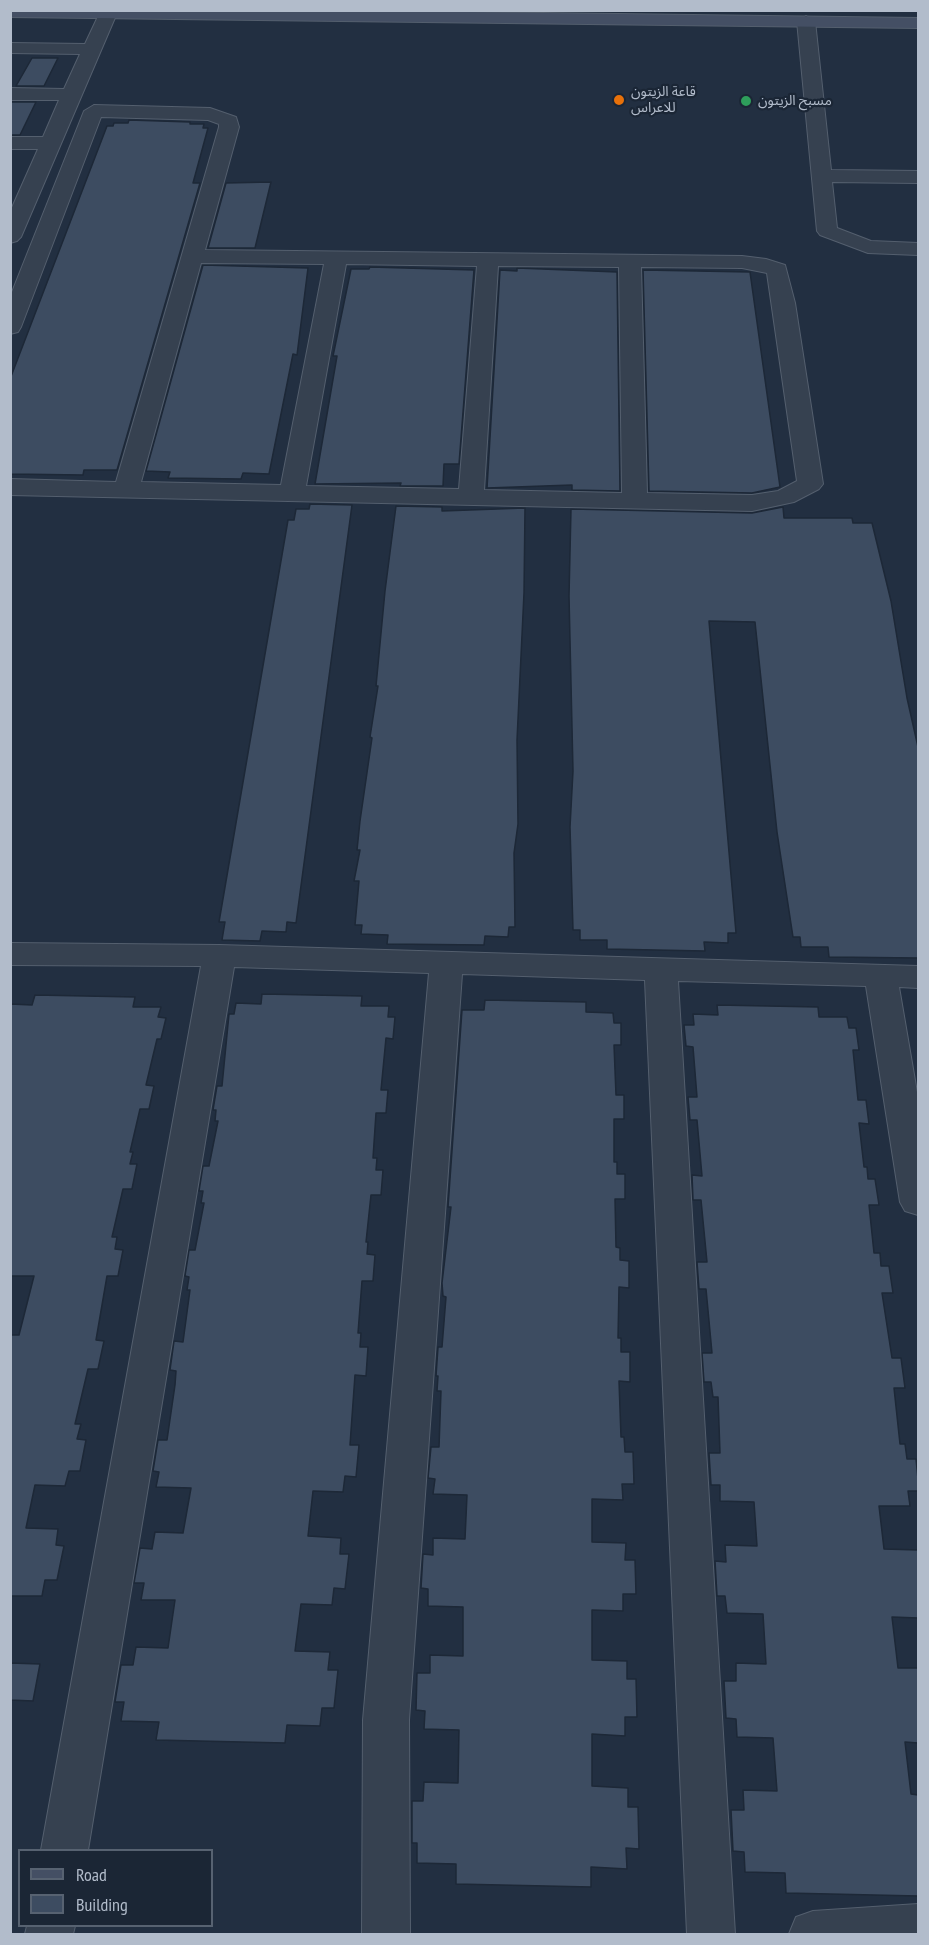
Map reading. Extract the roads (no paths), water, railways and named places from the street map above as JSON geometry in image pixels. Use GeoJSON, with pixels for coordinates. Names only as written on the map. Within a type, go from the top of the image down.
{"type":"FeatureCollection","features":[{"type":"Feature","properties":{"kind":"main road"},"geometry":{"type":"LineString","coordinates":[[10,12],[370,13],[918,23]]}},
{"type":"Feature","properties":{"kind":"street"},"geometry":{"type":"LineString","coordinates":[[93,45],[108,13]]}},
{"type":"Feature","properties":{"kind":"street"},"geometry":{"type":"LineString","coordinates":[[806,21],[827,231],[868,247],[918,249]]}},
{"type":"Feature","properties":{"kind":"street"},"geometry":{"type":"LineString","coordinates":[[10,48],[91,49],[13,226]]}},
{"type":"Feature","properties":{"kind":"street"},"geometry":{"type":"LineString","coordinates":[[10,94],[71,95]]}},
{"type":"Feature","properties":{"kind":"street"},"geometry":{"type":"LineString","coordinates":[[10,327],[94,111],[210,114],[229,121],[126,490]]}},
{"type":"Feature","properties":{"kind":"street"},"geometry":{"type":"LineString","coordinates":[[10,143],[51,143]]}},
{"type":"Feature","properties":{"kind":"street"},"geometry":{"type":"LineString","coordinates":[[821,176],[918,177]]}},
{"type":"Feature","properties":{"kind":"street"},"geometry":{"type":"LineString","coordinates":[[10,487],[752,503],[786,497],[810,484],[777,270],[766,265],[742,262],[191,256]]}},
{"type":"Feature","properties":{"kind":"street"},"geometry":{"type":"LineString","coordinates":[[292,493],[336,258]]}},
{"type":"Feature","properties":{"kind":"street"},"geometry":{"type":"LineString","coordinates":[[471,497],[488,260]]}},
{"type":"Feature","properties":{"kind":"street"},"geometry":{"type":"LineString","coordinates":[[630,261],[635,500]]}},
{"type":"Feature","properties":{"kind":"street"},"geometry":{"type":"LineString","coordinates":[[10,954],[219,956],[918,977]]}},
{"type":"Feature","properties":{"kind":"street"},"geometry":{"type":"LineString","coordinates":[[64,1849],[219,956]]}},
{"type":"Feature","properties":{"kind":"street"},"geometry":{"type":"LineString","coordinates":[[386,1935],[386,1720],[446,963]]}},
{"type":"Feature","properties":{"kind":"street"},"geometry":{"type":"LineString","coordinates":[[661,969],[711,1935]]}},
{"type":"Feature","properties":{"kind":"street"},"geometry":{"type":"LineString","coordinates":[[881,976],[918,1202]]}},
{"type":"Feature","properties":{"kind":"street"},"geometry":{"type":"LineString","coordinates":[[813,1935],[918,1927]]}},
{"type":"Feature","properties":{"kind":"place","name":"قاعة الزيتون للاعراس"},"geometry":{"type":"Point","coordinates":[619,100]}},
{"type":"Feature","properties":{"kind":"place","name":"مسبح الزيتون"},"geometry":{"type":"Point","coordinates":[746,101]}}]}
